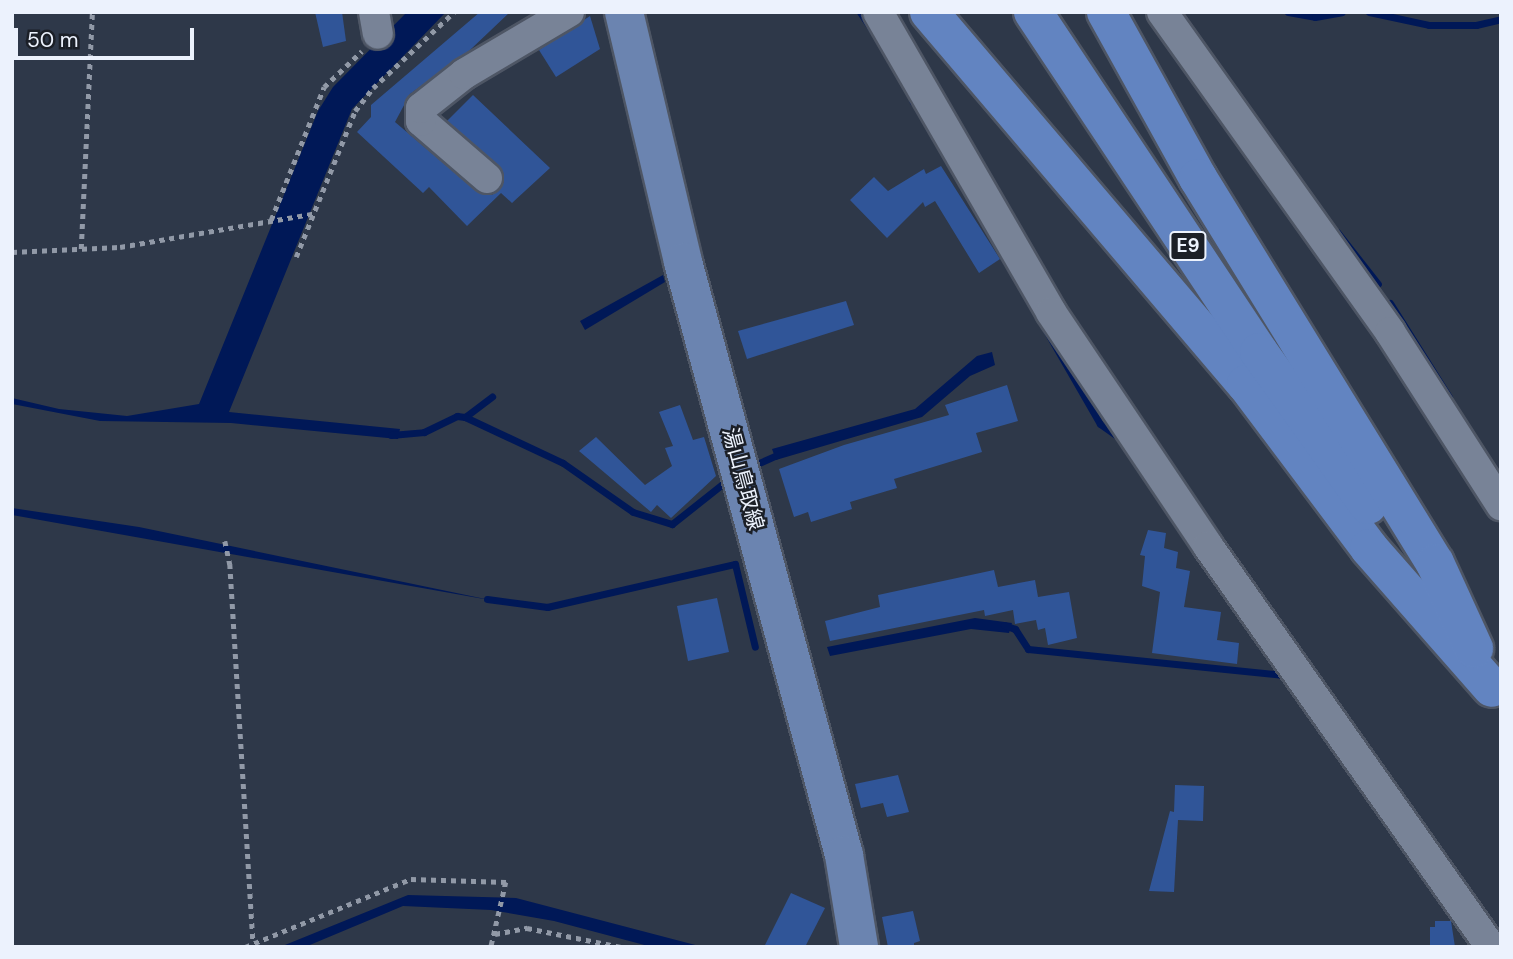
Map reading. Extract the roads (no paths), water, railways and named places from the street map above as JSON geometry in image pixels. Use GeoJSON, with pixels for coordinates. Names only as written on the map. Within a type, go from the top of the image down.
{"type":"FeatureCollection","features":[{"type":"Feature","properties":{"kind":"highway"},"geometry":{"type":"LineString","coordinates":[[929,12],[1246,384],[1369,548],[1496,694]]}},
{"type":"Feature","properties":{"kind":"highway","name":"E9"},"geometry":{"type":"LineString","coordinates":[[1033,12],[1259,352],[1348,476],[1496,694]]}},
{"type":"Feature","properties":{"kind":"highway","name":"E9"},"geometry":{"type":"LineString","coordinates":[[1051,12],[1271,345],[1348,476]]}},
{"type":"Feature","properties":{"kind":"highway"},"geometry":{"type":"LineString","coordinates":[[1107,12],[1198,178],[1434,563],[1496,694]]}},
{"type":"Feature","properties":{"kind":"main road","name":"湯山鳥取線"},"geometry":{"type":"LineString","coordinates":[[624,12],[683,262],[844,855],[859,947]]}},
{"type":"Feature","properties":{"kind":"street"},"geometry":{"type":"LineString","coordinates":[[487,178],[421,121],[421,108],[464,74],[569,12]]}},
{"type":"Feature","properties":{"kind":"street"},"geometry":{"type":"LineString","coordinates":[[878,12],[1051,312],[1208,546],[1491,947]]}},
{"type":"Feature","properties":{"kind":"street"},"geometry":{"type":"LineString","coordinates":[[1162,12],[1391,332],[1501,505]]}},
{"type":"Feature","properties":{"kind":"waterway"},"geometry":{"type":"LineString","coordinates":[[860,12],[873,31]]}},
{"type":"Feature","properties":{"kind":"waterway"},"geometry":{"type":"LineString","coordinates":[[1288,12],[1315,17],[1342,12]]}},
{"type":"Feature","properties":{"kind":"waterway"},"geometry":{"type":"LineString","coordinates":[[1369,12],[1429,25],[1476,25],[1501,19]]}},
{"type":"Feature","properties":{"kind":"waterway"},"geometry":{"type":"LineString","coordinates":[[906,82],[913,102]]}},
{"type":"Feature","properties":{"kind":"waterway"},"geometry":{"type":"LineString","coordinates":[[1337,232],[1378,284]]}},
{"type":"Feature","properties":{"kind":"waterway"},"geometry":{"type":"LineString","coordinates":[[1390,303],[1449,397]]}},
{"type":"Feature","properties":{"kind":"waterway"},"geometry":{"type":"LineString","coordinates":[[1046,330],[1100,424],[1116,435]]}},
{"type":"Feature","properties":{"kind":"waterway"},"geometry":{"type":"LineString","coordinates":[[465,417],[492,397]]}},
{"type":"Feature","properties":{"kind":"waterway"},"geometry":{"type":"LineString","coordinates":[[391,435],[424,432],[457,416],[465,417],[563,463],[633,512],[672,524],[730,478]]}},
{"type":"Feature","properties":{"kind":"waterway"},"geometry":{"type":"LineString","coordinates":[[750,467],[783,452]]}},
{"type":"Feature","properties":{"kind":"waterway"},"geometry":{"type":"LineString","coordinates":[[487,599],[547,607],[735,564],[755,647]]}},
{"type":"Feature","properties":{"kind":"waterway"},"geometry":{"type":"LineString","coordinates":[[1004,625],[1015,629],[1028,649],[1284,675]]}}]}
